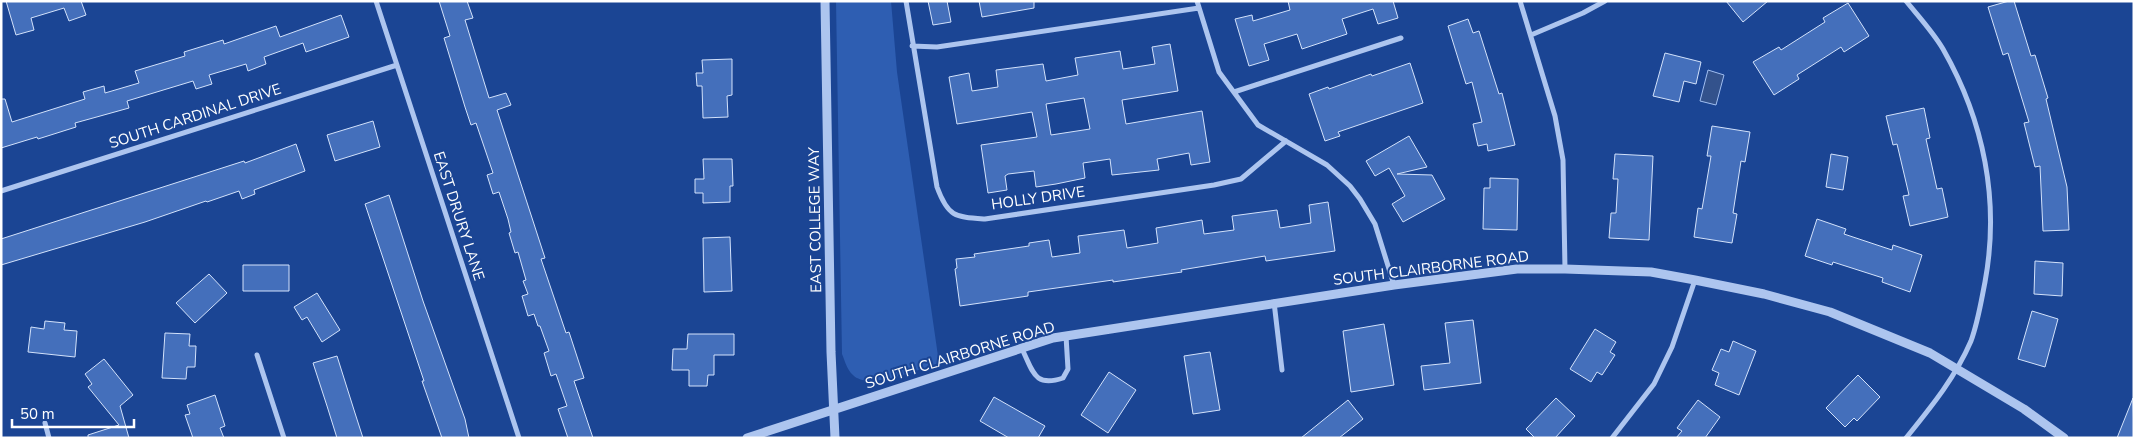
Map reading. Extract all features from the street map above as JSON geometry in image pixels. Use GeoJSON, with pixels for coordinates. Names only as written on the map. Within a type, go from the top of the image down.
{"type":"FeatureCollection","features":[{"type":"Feature","properties":{"kind":"street","name":"EAST DRURY LANE"},"geometry":{"type":"LineString","coordinates":[[376,1],[519,438]]}},
{"type":"Feature","properties":{"kind":"street","name":"EAST COLLEGE WAY"},"geometry":{"type":"LineString","coordinates":[[825,1],[835,438]]}},
{"type":"Feature","properties":{"kind":"street","name":"HOLLY DRIVE"},"geometry":{"type":"LineString","coordinates":[[906,1],[937,188],[944,204],[958,217],[984,219],[1214,185],[1241,179],[1286,141]]}},
{"type":"Feature","properties":{"kind":"street"},"geometry":{"type":"LineString","coordinates":[[1197,1],[1219,72],[1258,125],[1327,165],[1339,175],[1360,199],[1375,224],[1394,285]]}},
{"type":"Feature","properties":{"kind":"street"},"geometry":{"type":"LineString","coordinates":[[1520,1],[1555,116],[1563,160],[1565,269]]}},
{"type":"Feature","properties":{"kind":"street"},"geometry":{"type":"LineString","coordinates":[[1531,35],[1584,13],[1605,1]]}},
{"type":"Feature","properties":{"kind":"street"},"geometry":{"type":"LineString","coordinates":[[1906,1],[1943,49],[1963,89],[1978,129],[1988,172],[1991,210],[1990,258],[1979,316],[1970,341],[1940,397],[1906,438]]}},
{"type":"Feature","properties":{"kind":"street"},"geometry":{"type":"LineString","coordinates":[[912,46],[937,47],[1199,8]]}},
{"type":"Feature","properties":{"kind":"street"},"geometry":{"type":"LineString","coordinates":[[1234,92],[1401,38]]}},
{"type":"Feature","properties":{"kind":"street","name":"SOUTH CARDINAL DRIVE"},"geometry":{"type":"LineString","coordinates":[[1,191],[397,65]]}},
{"type":"Feature","properties":{"kind":"street","name":"SOUTH CLAIRBORNE ROAD"},"geometry":{"type":"LineString","coordinates":[[747,438],[1053,338],[1274,302],[1517,269],[1651,272],[1764,294],[1830,312],[1930,353],[2024,409],[2064,438]]}},
{"type":"Feature","properties":{"kind":"street"},"geometry":{"type":"LineString","coordinates":[[1612,438],[1654,384],[1672,348],[1695,280]]}},
{"type":"Feature","properties":{"kind":"street"},"geometry":{"type":"LineString","coordinates":[[1274,302],[1282,370]]}},
{"type":"Feature","properties":{"kind":"street"},"geometry":{"type":"LineString","coordinates":[[1022,349],[1040,380],[1051,382],[1063,378],[1068,369],[1066,336]]}},
{"type":"Feature","properties":{"kind":"street"},"geometry":{"type":"LineString","coordinates":[[257,356],[284,438]]}},
{"type":"Feature","properties":{"kind":"street"},"geometry":{"type":"LineString","coordinates":[[45,423],[50,438]]}},
{"type":"Feature","properties":{"kind":"shaded area"},"geometry":{"type":"Polygon","coordinates":[[[836,1],[891,1],[897,72],[939,363],[882,380],[870,381],[853,375],[842,354],[836,1]]]}},
{"type":"Feature","properties":{"kind":"shaded area"},"geometry":{"type":"Polygon","coordinates":[[[1708,70],[1724,75],[1716,105],[1700,101],[1708,70]]]}},
{"type":"Feature","properties":{"kind":"building"},"geometry":{"type":"Polygon","coordinates":[[[6,1],[81,1],[86,15],[69,21],[64,8],[31,18],[34,30],[16,35],[6,1]]]}},
{"type":"Feature","properties":{"kind":"building"},"geometry":{"type":"Polygon","coordinates":[[[439,1],[467,1],[473,18],[465,20],[489,98],[506,93],[511,105],[497,110],[545,258],[541,259],[566,333],[569,332],[584,378],[574,381],[593,438],[568,438],[558,409],[567,406],[556,374],[551,376],[544,353],[549,351],[540,326],[538,326],[534,314],[528,316],[522,296],[528,294],[523,281],[526,280],[518,252],[515,253],[509,233],[511,232],[508,219],[499,192],[493,194],[487,175],[493,173],[476,123],[471,125],[465,107],[444,38],[450,36],[439,1]]]}},
{"type":"Feature","properties":{"kind":"building"},"geometry":{"type":"Polygon","coordinates":[[[928,1],[947,1],[951,22],[933,25],[928,1]]]}},
{"type":"Feature","properties":{"kind":"building"},"geometry":{"type":"Polygon","coordinates":[[[979,1],[1034,1],[1034,8],[982,17],[979,1]]]}},
{"type":"Feature","properties":{"kind":"building"},"geometry":{"type":"Polygon","coordinates":[[[1288,1],[1393,1],[1398,18],[1378,24],[1373,9],[1342,19],[1347,34],[1302,49],[1297,34],[1264,44],[1269,60],[1249,66],[1235,19],[1252,15],[1253,21],[1290,10],[1288,1]]]}},
{"type":"Feature","properties":{"kind":"building"},"geometry":{"type":"Polygon","coordinates":[[[1726,1],[1768,1],[1743,22],[1726,1]]]}},
{"type":"Feature","properties":{"kind":"building"},"geometry":{"type":"Polygon","coordinates":[[[2014,1],[2031,56],[2035,55],[2048,98],[2046,99],[2067,187],[2069,230],[2043,231],[2040,166],[2035,167],[2024,123],[2029,122],[2008,53],[2003,55],[1988,7],[2014,1]]]}},
{"type":"Feature","properties":{"kind":"building"},"geometry":{"type":"Polygon","coordinates":[[[1848,3],[1869,36],[1844,52],[1841,47],[1797,75],[1799,79],[1774,95],[1753,62],[1779,47],[1781,50],[1825,22],[1823,18],[1848,3]]]}},
{"type":"Feature","properties":{"kind":"building"},"geometry":{"type":"Polygon","coordinates":[[[341,15],[349,37],[306,52],[303,43],[264,57],[266,64],[248,71],[246,64],[209,75],[212,84],[196,89],[193,81],[127,101],[129,108],[75,123],[76,127],[38,139],[37,137],[1,148],[1,99],[5,99],[12,122],[85,99],[83,92],[104,86],[105,93],[139,83],[135,71],[185,56],[184,52],[223,40],[224,44],[276,26],[280,37],[341,15]]]}},
{"type":"Feature","properties":{"kind":"building"},"geometry":{"type":"Polygon","coordinates":[[[1468,19],[1473,33],[1479,31],[1499,94],[1502,93],[1515,145],[1488,151],[1487,144],[1478,146],[1473,124],[1482,122],[1472,82],[1466,84],[1448,26],[1468,19]]]}},
{"type":"Feature","properties":{"kind":"building"},"geometry":{"type":"Polygon","coordinates":[[[1170,44],[1178,91],[1122,100],[1126,124],[1202,111],[1210,162],[1191,165],[1189,153],[1157,159],[1159,170],[1112,175],[1110,159],[1083,163],[1085,178],[1036,187],[1034,171],[1008,174],[1005,176],[1007,190],[988,193],[981,145],[1037,137],[1032,112],[957,124],[949,77],[969,73],[972,91],[998,87],[996,70],[1043,64],[1046,81],[1078,75],[1075,58],[1120,51],[1123,69],[1155,64],[1152,47],[1170,44]],[[1084,98],[1046,104],[1051,135],[1090,129],[1084,98]]]}},
{"type":"Feature","properties":{"kind":"building"},"geometry":{"type":"Polygon","coordinates":[[[1665,53],[1701,62],[1696,84],[1684,81],[1679,102],[1653,96],[1665,53]]]}},
{"type":"Feature","properties":{"kind":"building"},"geometry":{"type":"Polygon","coordinates":[[[732,59],[732,95],[727,96],[728,117],[703,118],[702,86],[697,86],[696,73],[703,73],[702,60],[732,59]]]}},
{"type":"Feature","properties":{"kind":"building"},"geometry":{"type":"Polygon","coordinates":[[[1410,63],[1423,103],[1338,132],[1340,136],[1325,141],[1309,94],[1410,63]]]}},
{"type":"Feature","properties":{"kind":"building"},"geometry":{"type":"Polygon","coordinates":[[[1924,108],[1930,138],[1926,139],[1937,189],[1942,188],[1948,217],[1910,226],[1903,196],[1909,195],[1897,144],[1893,145],[1886,116],[1924,108]]]}},
{"type":"Feature","properties":{"kind":"building"},"geometry":{"type":"Polygon","coordinates":[[[373,121],[380,147],[335,161],[327,135],[373,121]]]}},
{"type":"Feature","properties":{"kind":"building"},"geometry":{"type":"Polygon","coordinates":[[[1712,126],[1750,132],[1745,162],[1741,161],[1733,213],[1737,214],[1732,243],[1694,237],[1698,208],[1702,209],[1711,156],[1707,156],[1712,126]]]}},
{"type":"Feature","properties":{"kind":"building"},"geometry":{"type":"Polygon","coordinates":[[[1409,136],[1427,167],[1397,174],[1432,175],[1445,199],[1403,222],[1392,204],[1405,196],[1389,168],[1375,176],[1366,161],[1409,136]]]}},
{"type":"Feature","properties":{"kind":"building"},"geometry":{"type":"Polygon","coordinates":[[[296,144],[305,171],[254,190],[255,194],[242,199],[239,191],[145,222],[1,265],[1,239],[244,161],[245,163],[296,144]]]}},
{"type":"Feature","properties":{"kind":"building"},"geometry":{"type":"Polygon","coordinates":[[[1615,154],[1653,156],[1649,240],[1609,238],[1611,213],[1616,213],[1618,179],[1613,179],[1615,154]]]}},
{"type":"Feature","properties":{"kind":"building"},"geometry":{"type":"Polygon","coordinates":[[[1831,154],[1848,157],[1843,190],[1826,187],[1831,154]]]}},
{"type":"Feature","properties":{"kind":"building"},"geometry":{"type":"Polygon","coordinates":[[[703,159],[732,159],[733,186],[730,186],[730,202],[703,203],[703,193],[695,193],[695,179],[704,179],[703,159]]]}},
{"type":"Feature","properties":{"kind":"building"},"geometry":{"type":"Polygon","coordinates":[[[1490,178],[1518,179],[1517,230],[1483,229],[1484,188],[1490,188],[1490,178]]]}},
{"type":"Feature","properties":{"kind":"building"},"geometry":{"type":"Polygon","coordinates":[[[389,195],[423,301],[465,419],[469,438],[442,438],[422,381],[424,381],[365,204],[389,195]]]}},
{"type":"Feature","properties":{"kind":"building"},"geometry":{"type":"Polygon","coordinates":[[[1328,202],[1335,251],[1266,261],[1265,256],[1181,270],[1182,272],[1028,292],[1028,296],[960,306],[955,269],[957,268],[956,259],[975,257],[974,254],[1029,246],[1029,243],[1049,240],[1052,257],[1080,253],[1078,236],[1124,230],[1127,248],[1158,243],[1156,228],[1202,220],[1204,234],[1234,230],[1232,216],[1277,210],[1280,228],[1311,223],[1309,205],[1328,202]]]}},
{"type":"Feature","properties":{"kind":"building"},"geometry":{"type":"Polygon","coordinates":[[[1817,219],[1846,229],[1844,234],[1892,250],[1893,245],[1922,255],[1910,292],[1882,282],[1883,278],[1833,262],[1832,265],[1805,256],[1817,219]]]}},
{"type":"Feature","properties":{"kind":"building"},"geometry":{"type":"Polygon","coordinates":[[[730,237],[732,291],[704,292],[703,238],[730,237]]]}},
{"type":"Feature","properties":{"kind":"building"},"geometry":{"type":"Polygon","coordinates":[[[2035,261],[2063,263],[2062,296],[2034,294],[2035,261]]]}},
{"type":"Feature","properties":{"kind":"building"},"geometry":{"type":"Polygon","coordinates":[[[243,265],[289,265],[289,291],[243,291],[243,265]]]}},
{"type":"Feature","properties":{"kind":"building"},"geometry":{"type":"Polygon","coordinates":[[[209,274],[227,293],[195,323],[176,303],[209,274]]]}},
{"type":"Feature","properties":{"kind":"building"},"geometry":{"type":"Polygon","coordinates":[[[317,293],[340,330],[322,342],[307,317],[302,320],[294,307],[317,293]]]}},
{"type":"Feature","properties":{"kind":"building"},"geometry":{"type":"Polygon","coordinates":[[[2032,311],[2058,319],[2045,367],[2018,359],[2032,311]]]}},
{"type":"Feature","properties":{"kind":"building"},"geometry":{"type":"Polygon","coordinates":[[[1473,320],[1481,383],[1424,390],[1421,366],[1450,363],[1445,323],[1473,320]]]}},
{"type":"Feature","properties":{"kind":"building"},"geometry":{"type":"Polygon","coordinates":[[[45,321],[65,323],[64,330],[77,331],[75,357],[28,352],[31,327],[44,329],[45,321]]]}},
{"type":"Feature","properties":{"kind":"building"},"geometry":{"type":"Polygon","coordinates":[[[1384,324],[1394,385],[1351,392],[1343,331],[1384,324]]]}},
{"type":"Feature","properties":{"kind":"building"},"geometry":{"type":"Polygon","coordinates":[[[1595,329],[1616,342],[1610,352],[1615,355],[1602,375],[1597,372],[1591,382],[1570,369],[1595,329]]]}},
{"type":"Feature","properties":{"kind":"building"},"geometry":{"type":"Polygon","coordinates":[[[165,333],[190,334],[189,346],[196,346],[195,367],[187,367],[186,379],[162,378],[165,333]]]}},
{"type":"Feature","properties":{"kind":"building"},"geometry":{"type":"Polygon","coordinates":[[[688,334],[734,334],[734,355],[714,355],[714,375],[708,375],[707,386],[689,386],[689,370],[672,370],[673,349],[687,349],[688,334]]]}},
{"type":"Feature","properties":{"kind":"building"},"geometry":{"type":"Polygon","coordinates":[[[1733,341],[1756,351],[1739,395],[1715,385],[1719,373],[1712,370],[1721,349],[1729,352],[1733,341]]]}},
{"type":"Feature","properties":{"kind":"building"},"geometry":{"type":"Polygon","coordinates":[[[1210,352],[1220,410],[1193,414],[1184,356],[1210,352]]]}},
{"type":"Feature","properties":{"kind":"building"},"geometry":{"type":"Polygon","coordinates":[[[337,356],[363,438],[337,438],[313,363],[337,356]]]}},
{"type":"Feature","properties":{"kind":"building"},"geometry":{"type":"Polygon","coordinates":[[[104,359],[133,395],[120,406],[129,438],[88,438],[88,435],[119,425],[88,387],[92,384],[85,374],[104,359]]]}},
{"type":"Feature","properties":{"kind":"building"},"geometry":{"type":"Polygon","coordinates":[[[1109,372],[1136,390],[1108,433],[1081,415],[1109,372]]]}},
{"type":"Feature","properties":{"kind":"building"},"geometry":{"type":"Polygon","coordinates":[[[1858,375],[1880,397],[1857,421],[1854,418],[1845,427],[1826,408],[1858,375]]]}},
{"type":"Feature","properties":{"kind":"building"},"geometry":{"type":"Polygon","coordinates":[[[215,395],[225,426],[220,428],[224,438],[193,438],[185,415],[190,414],[187,405],[215,395]]]}},
{"type":"Feature","properties":{"kind":"building"},"geometry":{"type":"Polygon","coordinates":[[[994,397],[1045,426],[1038,438],[1009,438],[980,421],[994,397]]]}},
{"type":"Feature","properties":{"kind":"building"},"geometry":{"type":"Polygon","coordinates":[[[1556,398],[1575,416],[1555,438],[1535,438],[1526,429],[1556,398]]]}},
{"type":"Feature","properties":{"kind":"building"},"geometry":{"type":"Polygon","coordinates":[[[2133,398],[2134,438],[2117,438],[2133,398]]]}},
{"type":"Feature","properties":{"kind":"building"},"geometry":{"type":"Polygon","coordinates":[[[1348,400],[1363,419],[1339,438],[1301,438],[1348,400]]]}},
{"type":"Feature","properties":{"kind":"building"},"geometry":{"type":"Polygon","coordinates":[[[1698,400],[1720,417],[1705,438],[1676,438],[1682,431],[1677,428],[1698,400]]]}}]}
